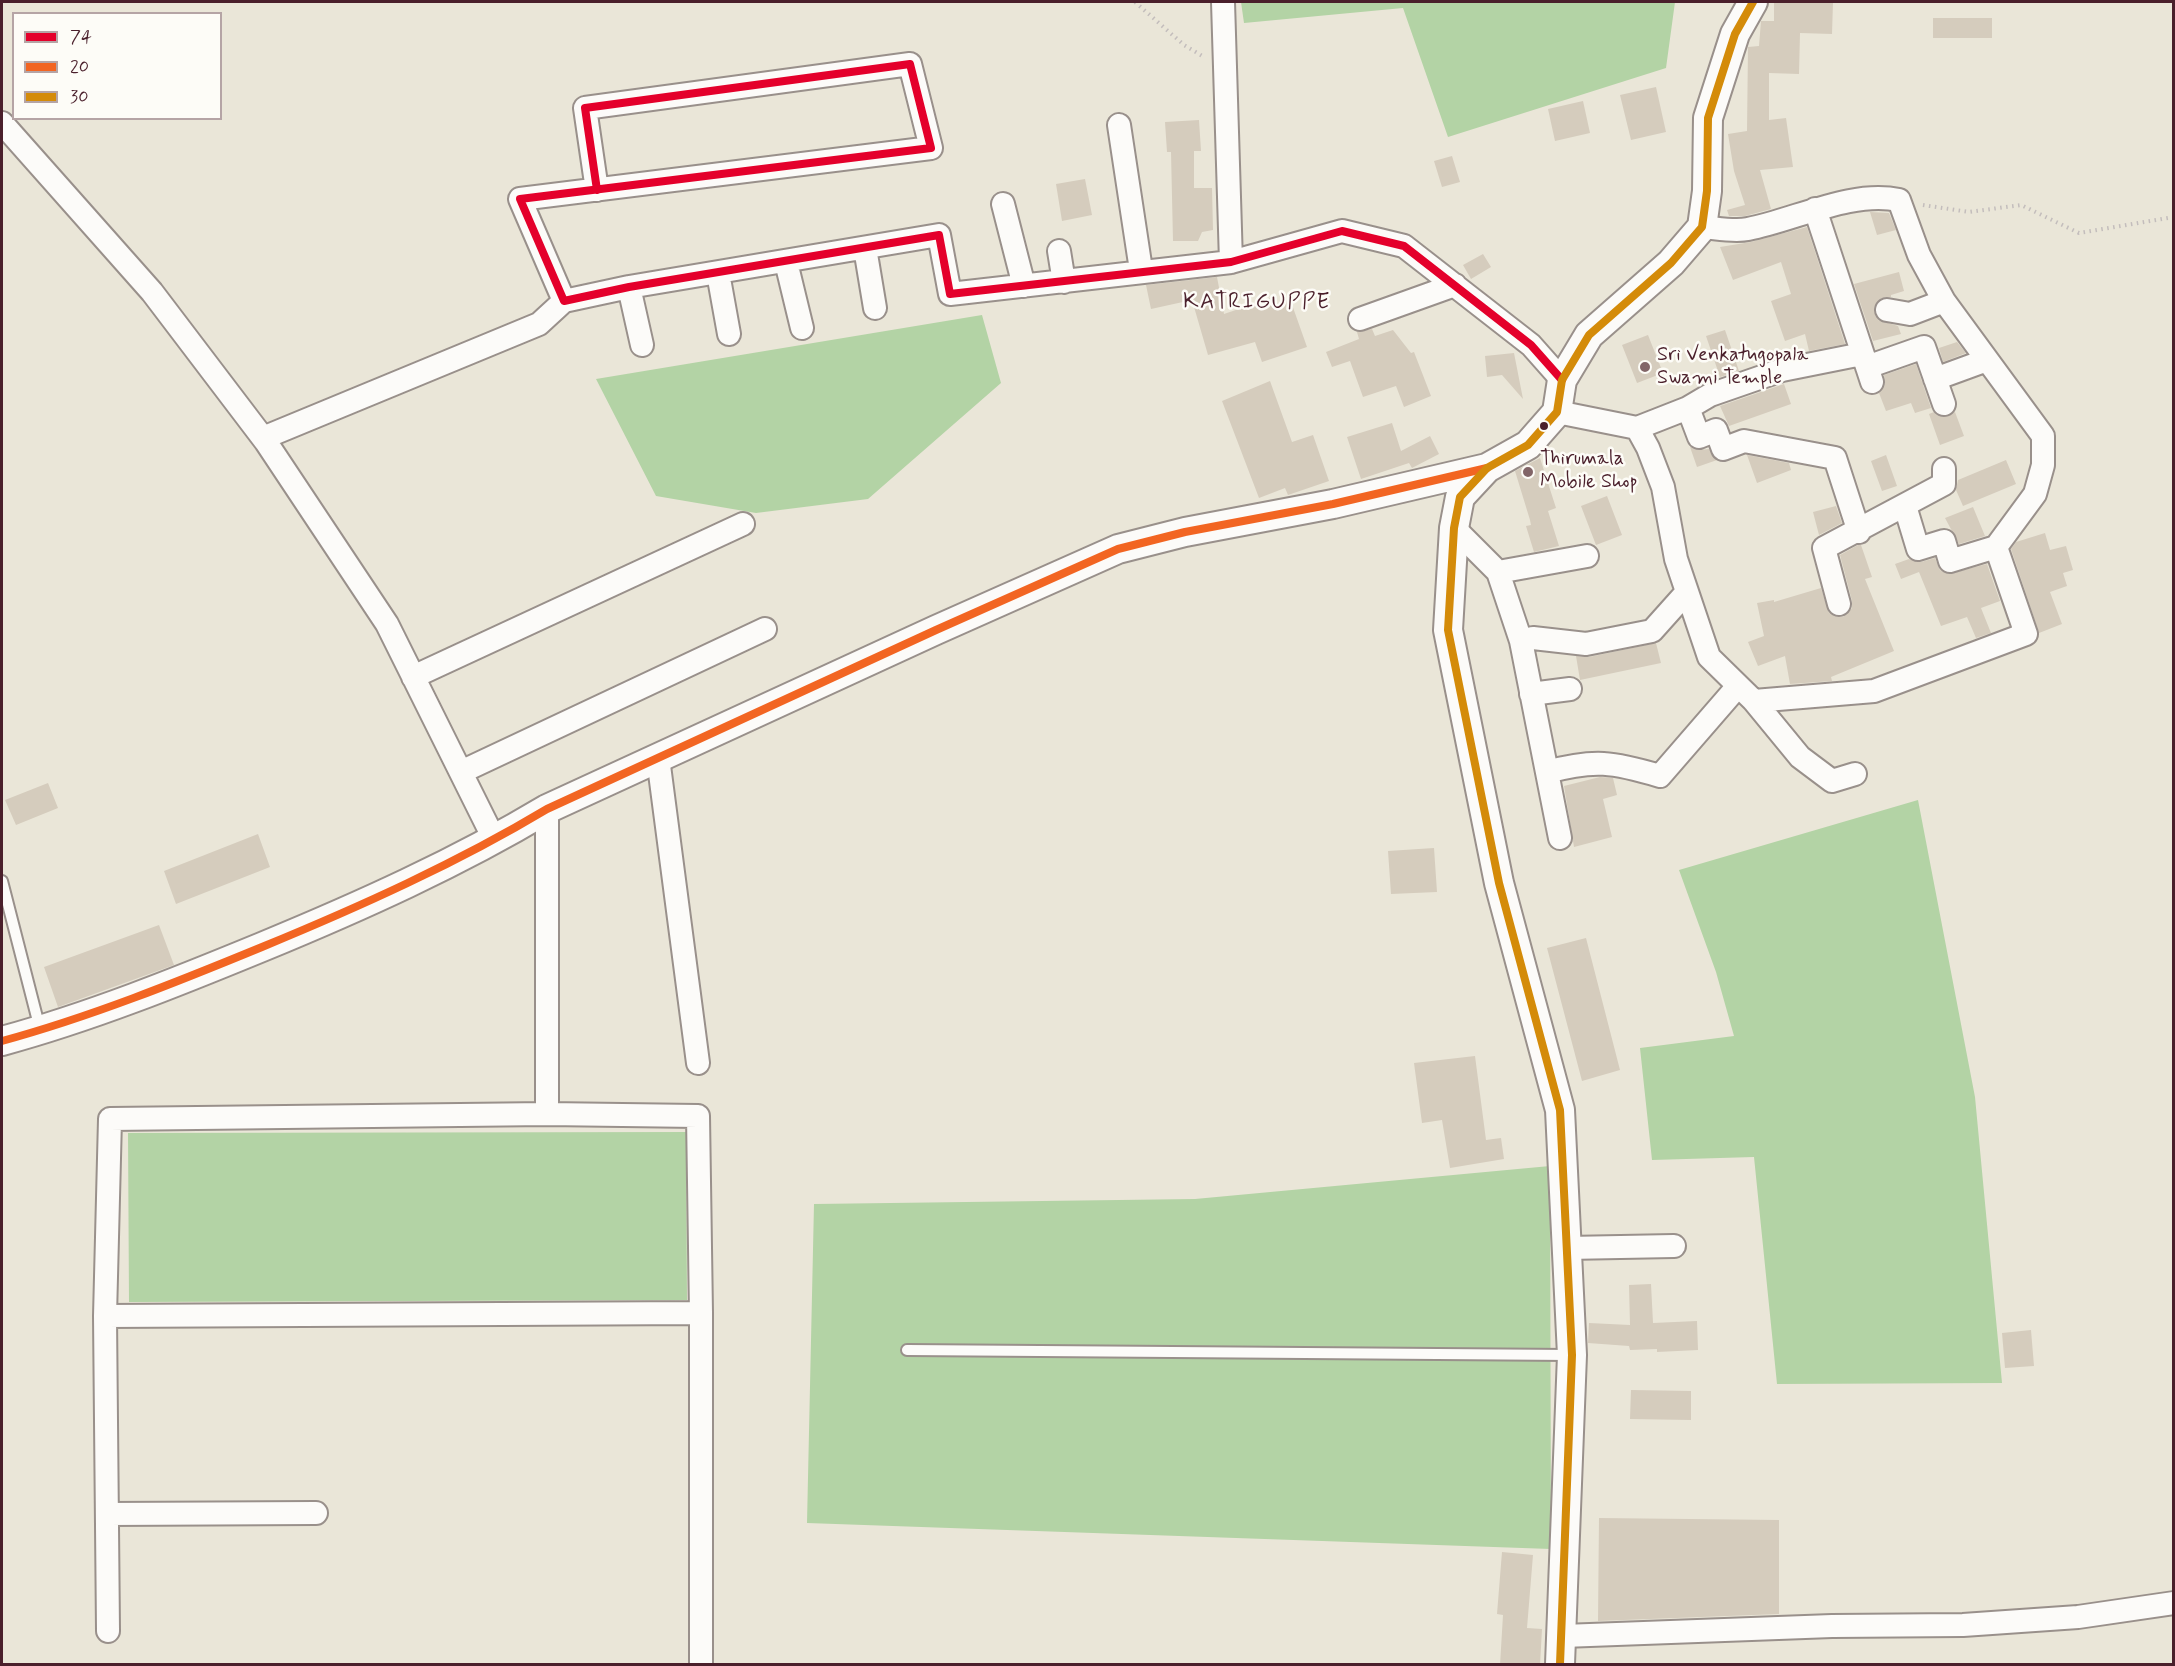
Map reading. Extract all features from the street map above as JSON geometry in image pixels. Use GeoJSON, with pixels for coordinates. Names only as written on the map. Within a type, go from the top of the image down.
{"type":"FeatureCollection","features":[{"type":"Feature","properties":{"kind":"street"},"geometry":{"type":"LineString","coordinates":[[1223,2],[1231,262]]}},
{"type":"Feature","properties":{"kind":"street"},"geometry":{"type":"LineString","coordinates":[[2,1041],[186,979],[307,928],[495,841],[547,808],[1118,549],[1185,531],[1333,504],[1487,468],[1528,445],[1557,412],[1562,380],[1589,335],[1671,262],[1702,227],[1707,191],[1708,117],[1735,34],[1753,2]]}},
{"type":"Feature","properties":{"kind":"street"},"geometry":{"type":"LineString","coordinates":[[564,301],[520,200],[931,148],[910,64],[585,108],[597,190]]}},
{"type":"Feature","properties":{"kind":"street"},"geometry":{"type":"LineString","coordinates":[[2,123],[152,292],[263,438],[387,624],[495,841]]}},
{"type":"Feature","properties":{"kind":"street"},"geometry":{"type":"LineString","coordinates":[[1119,125],[1141,270]]}},
{"type":"Feature","properties":{"kind":"street"},"geometry":{"type":"LineString","coordinates":[[1702,227],[1746,230],[1815,209],[1883,197],[1899,200],[1919,255],[1944,301],[2043,436],[2043,465],[2035,494],[1996,547],[1950,561],[1944,541],[1918,549],[1905,506]]}},
{"type":"Feature","properties":{"kind":"street"},"geometry":{"type":"LineString","coordinates":[[1003,204],[1023,286]]}},
{"type":"Feature","properties":{"kind":"street"},"geometry":{"type":"LineString","coordinates":[[1815,209],[1867,368]]}},
{"type":"Feature","properties":{"kind":"street"},"geometry":{"type":"LineString","coordinates":[[263,438],[539,324],[564,301],[629,287],[939,236],[950,294],[1064,282],[1141,270],[1231,262],[1342,231],[1404,246],[1531,345],[1562,380]]}},
{"type":"Feature","properties":{"kind":"street"},"geometry":{"type":"LineString","coordinates":[[865,248],[875,308]]}},
{"type":"Feature","properties":{"kind":"street"},"geometry":{"type":"LineString","coordinates":[[1059,251],[1064,282]]}},
{"type":"Feature","properties":{"kind":"street"},"geometry":{"type":"LineString","coordinates":[[786,261],[802,328]]}},
{"type":"Feature","properties":{"kind":"street"},"geometry":{"type":"LineString","coordinates":[[718,273],[729,334]]}},
{"type":"Feature","properties":{"kind":"street"},"geometry":{"type":"LineString","coordinates":[[1360,319],[1455,285]]}},
{"type":"Feature","properties":{"kind":"street"},"geometry":{"type":"LineString","coordinates":[[629,287],[642,345]]}},
{"type":"Feature","properties":{"kind":"street"},"geometry":{"type":"LineString","coordinates":[[1887,310],[1910,314],[1944,301]]}},
{"type":"Feature","properties":{"kind":"street"},"geometry":{"type":"LineString","coordinates":[[1557,412],[1637,428],[1688,408],[1710,395],[1782,370],[1867,368],[1924,347],[1944,404]]}},
{"type":"Feature","properties":{"kind":"street"},"geometry":{"type":"LineString","coordinates":[[1935,379],[1987,360]]}},
{"type":"Feature","properties":{"kind":"street"},"geometry":{"type":"LineString","coordinates":[[1688,408],[1700,437],[1716,430],[1723,449],[1744,441],[1835,458],[1859,532]]}},
{"type":"Feature","properties":{"kind":"street"},"geometry":{"type":"LineString","coordinates":[[1637,428],[1648,448],[1663,487],[1676,560],[1709,657],[1746,694],[1800,757],[1832,781],[1855,774]]}},
{"type":"Feature","properties":{"kind":"street"},"geometry":{"type":"LineString","coordinates":[[1487,468],[1460,497],[1454,528],[1448,630],[1499,883],[1560,1110],[1572,1355],[1563,1636],[1560,1665]]}},
{"type":"Feature","properties":{"kind":"street"},"geometry":{"type":"LineString","coordinates":[[1839,604],[1824,548],[1859,532],[1944,484],[1944,469]]}},
{"type":"Feature","properties":{"kind":"street"},"geometry":{"type":"LineString","coordinates":[[413,677],[743,524]]}},
{"type":"Feature","properties":{"kind":"street"},"geometry":{"type":"LineString","coordinates":[[1454,528],[1498,572],[1521,641],[1560,838]]}},
{"type":"Feature","properties":{"kind":"street"},"geometry":{"type":"LineString","coordinates":[[1546,772],[1582,762],[1622,765],[1660,776],[1746,694],[1874,691],[2026,634],[1996,547]]}},
{"type":"Feature","properties":{"kind":"street"},"geometry":{"type":"LineString","coordinates":[[1498,572],[1587,556]]}},
{"type":"Feature","properties":{"kind":"street"},"geometry":{"type":"LineString","coordinates":[[1521,641],[1533,638],[1586,644],[1652,631],[1686,593]]}},
{"type":"Feature","properties":{"kind":"street"},"geometry":{"type":"LineString","coordinates":[[460,772],[765,629]]}},
{"type":"Feature","properties":{"kind":"street"},"geometry":{"type":"LineString","coordinates":[[1531,694],[1570,689]]}},
{"type":"Feature","properties":{"kind":"street"},"geometry":{"type":"LineString","coordinates":[[658,758],[698,1063]]}},
{"type":"Feature","properties":{"kind":"street"},"geometry":{"type":"LineString","coordinates":[[547,808],[547,1114]]}},
{"type":"Feature","properties":{"kind":"street"},"geometry":{"type":"LineString","coordinates":[[108,1631],[105,1316],[110,1119],[547,1114],[698,1116],[701,1313],[701,1665]]}},
{"type":"Feature","properties":{"kind":"street"},"geometry":{"type":"LineString","coordinates":[[1567,1248],[1674,1246]]}},
{"type":"Feature","properties":{"kind":"street"},"geometry":{"type":"LineString","coordinates":[[105,1316],[701,1313]]}},
{"type":"Feature","properties":{"kind":"street"},"geometry":{"type":"LineString","coordinates":[[107,1514],[316,1514]]}},
{"type":"Feature","properties":{"kind":"street"},"geometry":{"type":"LineString","coordinates":[[1563,1636],[1832,1626],[1963,1625],[2078,1617],[2174,1603]]}},
{"type":"Feature","properties":{"kind":"lane"},"geometry":{"type":"LineString","coordinates":[[2,881],[40,1030]]}},
{"type":"Feature","properties":{"kind":"lane"},"geometry":{"type":"LineString","coordinates":[[907,1350],[1572,1355]]}},
{"type":"Feature","properties":{"kind":"path"},"geometry":{"type":"LineString","coordinates":[[1135,2],[1184,45],[1225,70]]}},
{"type":"Feature","properties":{"kind":"path"},"geometry":{"type":"LineString","coordinates":[[1899,200],[1969,212],[2021,205],[2079,233],[2174,217]]}},
{"type":"Feature","properties":{"kind":"green space"},"geometry":{"type":"Polygon","coordinates":[[[1241,2],[1675,2],[1666,68],[1448,137],[1403,8],[1244,23],[1241,2]]]}},
{"type":"Feature","properties":{"kind":"green space"},"geometry":{"type":"Polygon","coordinates":[[[982,315],[1001,383],[868,499],[756,513],[656,496],[596,379],[982,315]]]}},
{"type":"Feature","properties":{"kind":"green space"},"geometry":{"type":"Polygon","coordinates":[[[1918,800],[1975,1097],[2002,1383],[1777,1384],[1754,1157],[1652,1160],[1640,1048],[1734,1036],[1716,972],[1679,870],[1918,800]]]}},
{"type":"Feature","properties":{"kind":"green space"},"geometry":{"type":"Polygon","coordinates":[[[686,1132],[687,1300],[129,1302],[128,1133],[686,1132]]]}},
{"type":"Feature","properties":{"kind":"green space"},"geometry":{"type":"Polygon","coordinates":[[[1550,1166],[1551,1549],[807,1523],[814,1204],[1195,1199],[1550,1166]]]}},
{"type":"Feature","properties":{"kind":"building"},"geometry":{"type":"Polygon","coordinates":[[[1774,2],[1833,2],[1832,34],[1800,33],[1799,74],[1769,73],[1769,120],[1786,118],[1793,167],[1760,170],[1771,209],[1745,216],[1729,216],[1727,210],[1745,205],[1734,171],[1728,134],[1747,131],[1748,47],[1759,46],[1761,21],[1774,21],[1774,2]]]}},
{"type":"Feature","properties":{"kind":"building"},"geometry":{"type":"Polygon","coordinates":[[[1933,18],[1992,18],[1992,38],[1933,38],[1933,18]]]}},
{"type":"Feature","properties":{"kind":"building"},"geometry":{"type":"Polygon","coordinates":[[[1656,87],[1666,132],[1631,140],[1620,95],[1656,87]]]}},
{"type":"Feature","properties":{"kind":"building"},"geometry":{"type":"Polygon","coordinates":[[[1583,101],[1590,133],[1555,141],[1548,109],[1583,101]]]}},
{"type":"Feature","properties":{"kind":"building"},"geometry":{"type":"Polygon","coordinates":[[[1199,120],[1201,151],[1194,151],[1194,188],[1212,188],[1213,230],[1202,232],[1198,241],[1173,241],[1171,152],[1167,152],[1165,122],[1199,120]]]}},
{"type":"Feature","properties":{"kind":"building"},"geometry":{"type":"Polygon","coordinates":[[[1452,156],[1460,182],[1442,187],[1434,161],[1452,156]]]}},
{"type":"Feature","properties":{"kind":"building"},"geometry":{"type":"Polygon","coordinates":[[[1085,179],[1092,215],[1062,221],[1056,184],[1085,179]]]}},
{"type":"Feature","properties":{"kind":"building"},"geometry":{"type":"Polygon","coordinates":[[[1870,212],[1889,213],[1896,230],[1877,235],[1870,212]]]}},
{"type":"Feature","properties":{"kind":"building"},"geometry":{"type":"Polygon","coordinates":[[[1807,227],[1845,344],[1809,351],[1805,334],[1785,341],[1771,301],[1791,294],[1781,262],[1733,280],[1720,247],[1751,242],[1807,227]]]}},
{"type":"Feature","properties":{"kind":"building"},"geometry":{"type":"Polygon","coordinates":[[[1483,254],[1491,267],[1471,279],[1463,265],[1483,254]]]}},
{"type":"Feature","properties":{"kind":"building"},"geometry":{"type":"Polygon","coordinates":[[[1899,272],[1904,291],[1882,298],[1874,308],[1878,320],[1898,326],[1901,334],[1873,341],[1854,284],[1899,272]]]}},
{"type":"Feature","properties":{"kind":"building"},"geometry":{"type":"Polygon","coordinates":[[[1217,277],[1224,314],[1271,298],[1273,305],[1290,299],[1307,347],[1262,362],[1255,342],[1208,355],[1192,300],[1151,309],[1146,285],[1217,277]]]}},
{"type":"Feature","properties":{"kind":"building"},"geometry":{"type":"Polygon","coordinates":[[[1372,329],[1375,336],[1393,330],[1411,353],[1414,352],[1431,396],[1404,407],[1396,386],[1363,397],[1350,361],[1332,367],[1326,352],[1359,339],[1357,332],[1372,329]]]}},
{"type":"Feature","properties":{"kind":"building"},"geometry":{"type":"Polygon","coordinates":[[[1725,330],[1739,371],[1720,377],[1706,336],[1725,330]]]}},
{"type":"Feature","properties":{"kind":"building"},"geometry":{"type":"Polygon","coordinates":[[[1648,335],[1663,373],[1637,383],[1622,345],[1648,335]]]}},
{"type":"Feature","properties":{"kind":"building"},"geometry":{"type":"Polygon","coordinates":[[[1957,342],[1966,353],[1943,362],[1939,348],[1957,342]]]}},
{"type":"Feature","properties":{"kind":"building"},"geometry":{"type":"Polygon","coordinates":[[[1514,353],[1523,399],[1502,375],[1487,377],[1485,356],[1514,353]]]}},
{"type":"Feature","properties":{"kind":"building"},"geometry":{"type":"Polygon","coordinates":[[[1916,364],[1931,408],[1915,413],[1911,403],[1886,411],[1879,393],[1885,385],[1884,375],[1916,364]]]}},
{"type":"Feature","properties":{"kind":"building"},"geometry":{"type":"Polygon","coordinates":[[[1270,381],[1292,442],[1313,435],[1329,481],[1288,495],[1285,488],[1259,498],[1222,401],[1270,381]]]}},
{"type":"Feature","properties":{"kind":"building"},"geometry":{"type":"Polygon","coordinates":[[[1784,384],[1791,404],[1729,426],[1720,406],[1784,384]]]}},
{"type":"Feature","properties":{"kind":"building"},"geometry":{"type":"Polygon","coordinates":[[[1934,412],[1942,417],[1955,412],[1964,436],[1940,445],[1929,414],[1934,412]]]}},
{"type":"Feature","properties":{"kind":"building"},"geometry":{"type":"Polygon","coordinates":[[[1392,423],[1401,451],[1430,436],[1439,454],[1412,468],[1409,463],[1361,479],[1347,437],[1392,423]]]}},
{"type":"Feature","properties":{"kind":"building"},"geometry":{"type":"Polygon","coordinates":[[[1690,447],[1698,450],[1709,449],[1717,460],[1697,467],[1690,447]]]}},
{"type":"Feature","properties":{"kind":"building"},"geometry":{"type":"Polygon","coordinates":[[[1747,455],[1789,463],[1791,470],[1757,483],[1747,455]]]}},
{"type":"Feature","properties":{"kind":"building"},"geometry":{"type":"Polygon","coordinates":[[[1886,455],[1897,486],[1882,491],[1871,461],[1886,455]]]}},
{"type":"Feature","properties":{"kind":"building"},"geometry":{"type":"Polygon","coordinates":[[[1540,458],[1556,508],[1548,511],[1559,546],[1534,552],[1526,526],[1531,525],[1530,520],[1515,471],[1540,458]]]}},
{"type":"Feature","properties":{"kind":"building"},"geometry":{"type":"Polygon","coordinates":[[[2006,460],[2016,484],[1963,506],[1956,490],[1958,480],[2006,460]]]}},
{"type":"Feature","properties":{"kind":"building"},"geometry":{"type":"Polygon","coordinates":[[[1607,496],[1622,535],[1596,545],[1581,506],[1607,496]]]}},
{"type":"Feature","properties":{"kind":"building"},"geometry":{"type":"Polygon","coordinates":[[[1836,506],[1842,523],[1819,535],[1813,512],[1836,506]]]}},
{"type":"Feature","properties":{"kind":"building"},"geometry":{"type":"Polygon","coordinates":[[[1973,507],[1985,536],[1959,544],[1945,518],[1973,507]]]}},
{"type":"Feature","properties":{"kind":"building"},"geometry":{"type":"Polygon","coordinates":[[[2045,533],[2050,550],[2066,546],[2073,570],[2063,573],[2067,586],[2050,592],[2062,624],[2039,633],[2011,549],[2016,542],[2045,533]]]}},
{"type":"Feature","properties":{"kind":"building"},"geometry":{"type":"Polygon","coordinates":[[[1861,545],[1872,577],[1865,579],[1894,651],[1831,677],[1832,681],[1790,684],[1785,656],[1758,666],[1748,642],[1764,636],[1757,603],[1774,600],[1774,602],[1821,588],[1829,613],[1843,617],[1852,608],[1852,601],[1840,555],[1861,545]]]}},
{"type":"Feature","properties":{"kind":"building"},"geometry":{"type":"Polygon","coordinates":[[[1935,558],[1940,570],[1948,574],[1987,564],[2000,601],[1981,608],[1991,633],[1976,638],[1967,617],[1941,626],[1919,572],[1901,579],[1895,564],[1909,559],[1921,562],[1935,558]]]}},
{"type":"Feature","properties":{"kind":"building"},"geometry":{"type":"Polygon","coordinates":[[[1656,643],[1661,663],[1580,680],[1576,656],[1589,657],[1656,643]]]}},
{"type":"Feature","properties":{"kind":"building"},"geometry":{"type":"Polygon","coordinates":[[[1600,777],[1613,778],[1617,795],[1603,799],[1612,837],[1574,847],[1564,786],[1600,777]]]}},
{"type":"Feature","properties":{"kind":"building"},"geometry":{"type":"Polygon","coordinates":[[[48,783],[58,808],[16,825],[5,800],[48,783]]]}},
{"type":"Feature","properties":{"kind":"building"},"geometry":{"type":"Polygon","coordinates":[[[258,834],[270,867],[176,904],[164,871],[258,834]]]}},
{"type":"Feature","properties":{"kind":"building"},"geometry":{"type":"Polygon","coordinates":[[[1434,848],[1437,892],[1391,894],[1388,851],[1434,848]]]}},
{"type":"Feature","properties":{"kind":"building"},"geometry":{"type":"Polygon","coordinates":[[[159,925],[174,965],[58,1007],[44,967],[159,925]]]}},
{"type":"Feature","properties":{"kind":"building"},"geometry":{"type":"Polygon","coordinates":[[[1586,938],[1620,1070],[1582,1081],[1547,948],[1586,938]]]}},
{"type":"Feature","properties":{"kind":"building"},"geometry":{"type":"Polygon","coordinates":[[[1475,1056],[1486,1140],[1501,1138],[1504,1159],[1450,1168],[1442,1120],[1422,1123],[1414,1063],[1475,1056]]]}},
{"type":"Feature","properties":{"kind":"building"},"geometry":{"type":"Polygon","coordinates":[[[1651,1284],[1653,1323],[1697,1321],[1698,1350],[1657,1352],[1657,1349],[1630,1350],[1629,1346],[1588,1343],[1589,1323],[1630,1325],[1629,1285],[1651,1284]]]}},
{"type":"Feature","properties":{"kind":"building"},"geometry":{"type":"Polygon","coordinates":[[[2031,1330],[2034,1366],[2005,1368],[2002,1333],[2031,1330]]]}},
{"type":"Feature","properties":{"kind":"building"},"geometry":{"type":"Polygon","coordinates":[[[1631,1390],[1691,1391],[1691,1420],[1630,1419],[1631,1390]]]}},
{"type":"Feature","properties":{"kind":"building"},"geometry":{"type":"Polygon","coordinates":[[[1599,1518],[1779,1520],[1779,1614],[1598,1621],[1599,1518]]]}},
{"type":"Feature","properties":{"kind":"building"},"geometry":{"type":"Polygon","coordinates":[[[1502,1552],[1533,1555],[1527,1628],[1542,1629],[1540,1665],[1500,1665],[1503,1615],[1497,1614],[1502,1552]]]}},
{"type":"Feature","properties":{"kind":"transit line","name":"30"},"geometry":{"type":"LineString","coordinates":[[1560,1664],[1572,1355],[1560,1110],[1499,883],[1448,630],[1454,528],[1460,497],[1487,468],[1528,445],[1557,412],[1562,380],[1589,335],[1671,263],[1702,227],[1707,191],[1708,118],[1735,34],[1753,2]]}},
{"type":"Feature","properties":{"kind":"transit line","name":"74"},"geometry":{"type":"LineString","coordinates":[[597,190],[585,108],[910,64],[931,148],[520,199],[564,301],[629,287],[939,235],[950,294],[1231,262],[1342,231],[1404,246],[1531,345],[1562,380]]}},
{"type":"Feature","properties":{"kind":"transit line","name":"20"},"geometry":{"type":"LineString","coordinates":[[2,1041],[133,998],[335,916],[443,866],[547,809],[1118,549],[1185,532],[1333,504],[1487,468]]}},
{"type":"Feature","properties":{"kind":"place","name":"Sri Venkatugopala Swami Temple"},"geometry":{"type":"Point","coordinates":[1645,367]}},
{"type":"Feature","properties":{"kind":"place","name":"Thirumala Mobile Shop"},"geometry":{"type":"Point","coordinates":[1528,472]}},
{"type":"Feature","properties":{"kind":"district","name":"KATRIGUPPE"},"geometry":{"type":"Point","coordinates":[1257,303]}}]}
